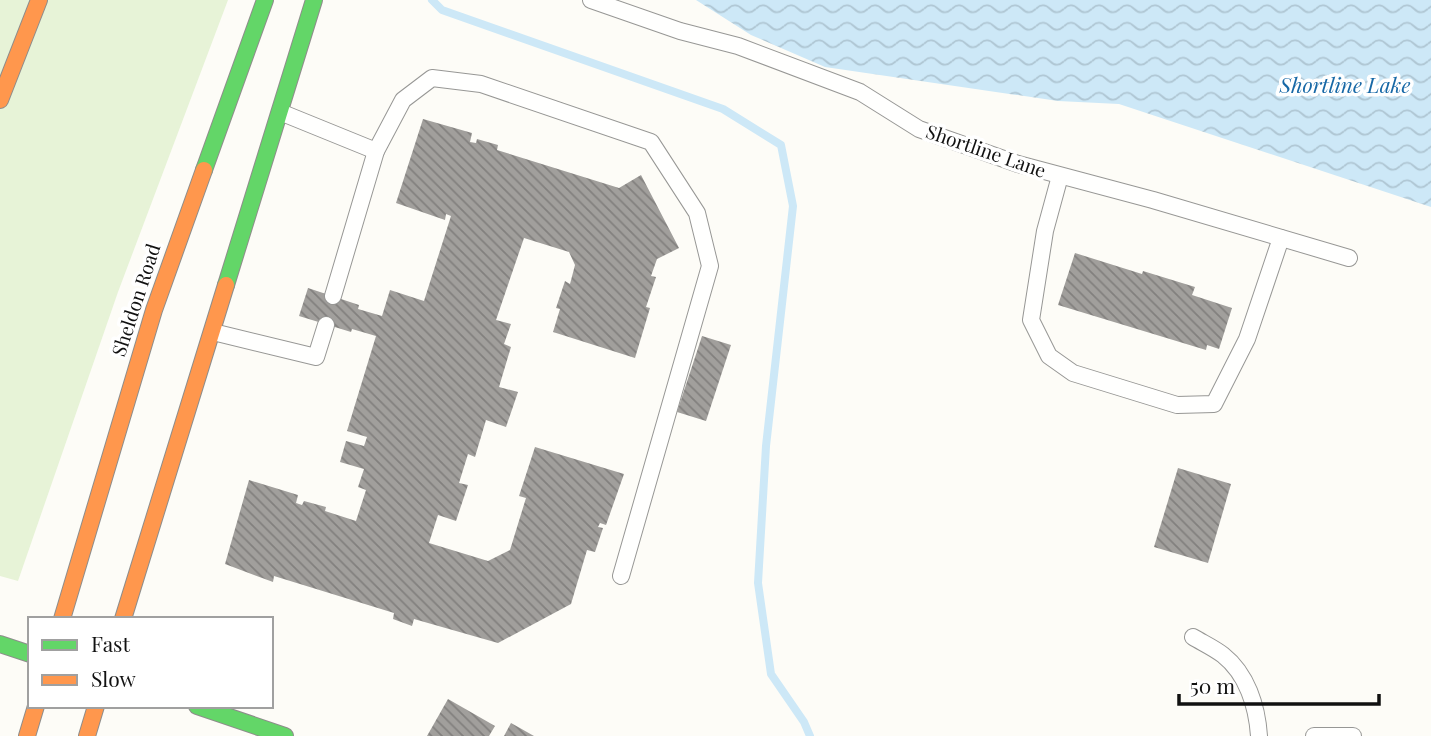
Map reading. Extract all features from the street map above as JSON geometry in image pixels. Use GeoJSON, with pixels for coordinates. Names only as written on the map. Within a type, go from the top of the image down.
{"type":"FeatureCollection","features":[{"type":"Feature","properties":{"kind":"main road"},"geometry":{"type":"LineString","coordinates":[[0,100],[39,0]]}},
{"type":"Feature","properties":{"kind":"main road","name":"Sheldon Road"},"geometry":{"type":"LineString","coordinates":[[63,617],[154,310],[265,0]]}},
{"type":"Feature","properties":{"kind":"main road"},"geometry":{"type":"LineString","coordinates":[[124,617],[314,0]]}},
{"type":"Feature","properties":{"kind":"main road"},"geometry":{"type":"LineString","coordinates":[[0,643],[28,653]]}},
{"type":"Feature","properties":{"kind":"main road"},"geometry":{"type":"LineString","coordinates":[[27,736],[35,708]]}},
{"type":"Feature","properties":{"kind":"main road"},"geometry":{"type":"LineString","coordinates":[[87,736],[95,708]]}},
{"type":"Feature","properties":{"kind":"main road"},"geometry":{"type":"LineString","coordinates":[[203,708],[285,736]]}},
{"type":"Feature","properties":{"kind":"lane","name":"Shortline Lane"},"geometry":{"type":"LineString","coordinates":[[591,0],[680,31],[738,46],[860,92],[919,129],[1060,176],[1153,200],[1349,258]]}},
{"type":"Feature","properties":{"kind":"lane"},"geometry":{"type":"LineString","coordinates":[[333,296],[376,151],[403,100],[432,78],[481,84],[652,142],[696,213],[710,266],[621,576]]}},
{"type":"Feature","properties":{"kind":"lane"},"geometry":{"type":"LineString","coordinates":[[280,112],[376,151]]}},
{"type":"Feature","properties":{"kind":"lane"},"geometry":{"type":"LineString","coordinates":[[1060,176],[1045,231],[1031,320],[1049,356],[1073,373],[1177,405],[1214,404],[1247,339],[1281,238]]}},
{"type":"Feature","properties":{"kind":"lane"},"geometry":{"type":"LineString","coordinates":[[213,332],[316,357],[326,325]]}},
{"type":"Feature","properties":{"kind":"lane"},"geometry":{"type":"LineString","coordinates":[[1193,637],[1224,655],[1243,677],[1258,715],[1259,736]]}},
{"type":"Feature","properties":{"kind":"lane"},"geometry":{"type":"LineString","coordinates":[[1314,736],[1353,736]]}},
{"type":"Feature","properties":{"kind":"green space"},"geometry":{"type":"Polygon","coordinates":[[[0,0],[228,0],[118,292],[18,581],[0,576],[0,0]]]}},
{"type":"Feature","properties":{"kind":"water","name":"Shortline Lake"},"geometry":{"type":"Polygon","coordinates":[[[696,0],[1431,0],[1431,207],[1119,104],[1058,101],[825,67],[751,35],[696,0]]]}},
{"type":"Feature","properties":{"kind":"building"},"geometry":{"type":"Polygon","coordinates":[[[423,119],[472,133],[470,142],[476,143],[477,139],[498,145],[497,150],[619,188],[641,175],[679,248],[657,259],[651,276],[656,277],[646,307],[650,308],[635,358],[553,332],[560,309],[556,308],[565,281],[570,284],[575,265],[569,252],[524,238],[496,320],[511,324],[504,344],[511,347],[499,387],[518,392],[506,427],[486,420],[475,457],[468,454],[459,483],[468,485],[456,521],[438,515],[429,543],[488,561],[510,550],[526,498],[519,496],[535,447],[624,474],[606,525],[600,523],[598,527],[603,528],[595,552],[587,550],[571,604],[498,643],[414,619],[412,626],[393,619],[394,613],[274,576],[273,582],[225,564],[249,480],[298,495],[296,503],[302,505],[304,501],[326,507],[325,511],[356,521],[366,490],[358,487],[364,469],[340,462],[346,441],[364,446],[367,437],[347,431],[376,336],[352,329],[351,332],[299,316],[308,288],[359,305],[358,309],[382,316],[390,290],[424,301],[451,216],[446,214],[445,220],[396,203],[423,119]]]}},
{"type":"Feature","properties":{"kind":"building"},"geometry":{"type":"Polygon","coordinates":[[[1075,253],[1195,287],[1192,295],[1232,308],[1219,349],[1207,345],[1206,350],[1058,305],[1075,253]]]}},
{"type":"Feature","properties":{"kind":"building"},"geometry":{"type":"Polygon","coordinates":[[[702,336],[731,345],[706,421],[677,412],[702,336]]]}},
{"type":"Feature","properties":{"kind":"building"},"geometry":{"type":"Polygon","coordinates":[[[1178,468],[1231,484],[1208,563],[1154,547],[1178,468]]]}},
{"type":"Feature","properties":{"kind":"building"},"geometry":{"type":"Polygon","coordinates":[[[448,699],[495,726],[489,736],[427,736],[448,699]]]}},
{"type":"Feature","properties":{"kind":"building"},"geometry":{"type":"Polygon","coordinates":[[[511,723],[534,736],[504,736],[511,723]]]}},
{"type":"Feature","properties":{"kind":"waterway"},"geometry":{"type":"LineString","coordinates":[[432,0],[442,10],[723,109],[781,145],[793,206],[766,446],[758,583],[771,674],[804,722],[810,736]]}},
{"type":"Feature","properties":{"kind":"traffic: fast"},"geometry":{"type":"LineString","coordinates":[[204,170],[265,0]]}},
{"type":"Feature","properties":{"kind":"traffic: fast"},"geometry":{"type":"LineString","coordinates":[[226,285],[314,0]]}},
{"type":"Feature","properties":{"kind":"traffic: fast"},"geometry":{"type":"LineString","coordinates":[[0,644],[28,653]]}},
{"type":"Feature","properties":{"kind":"traffic: fast"},"geometry":{"type":"LineString","coordinates":[[203,708],[285,736]]}},
{"type":"Feature","properties":{"kind":"traffic: slow"},"geometry":{"type":"LineString","coordinates":[[0,100],[39,0]]}},
{"type":"Feature","properties":{"kind":"traffic: slow"},"geometry":{"type":"LineString","coordinates":[[63,617],[154,310],[204,170]]}},
{"type":"Feature","properties":{"kind":"traffic: slow"},"geometry":{"type":"LineString","coordinates":[[124,617],[226,285]]}},
{"type":"Feature","properties":{"kind":"traffic: slow"},"geometry":{"type":"LineString","coordinates":[[27,736],[35,708]]}},
{"type":"Feature","properties":{"kind":"traffic: slow"},"geometry":{"type":"LineString","coordinates":[[87,736],[95,708]]}}]}
